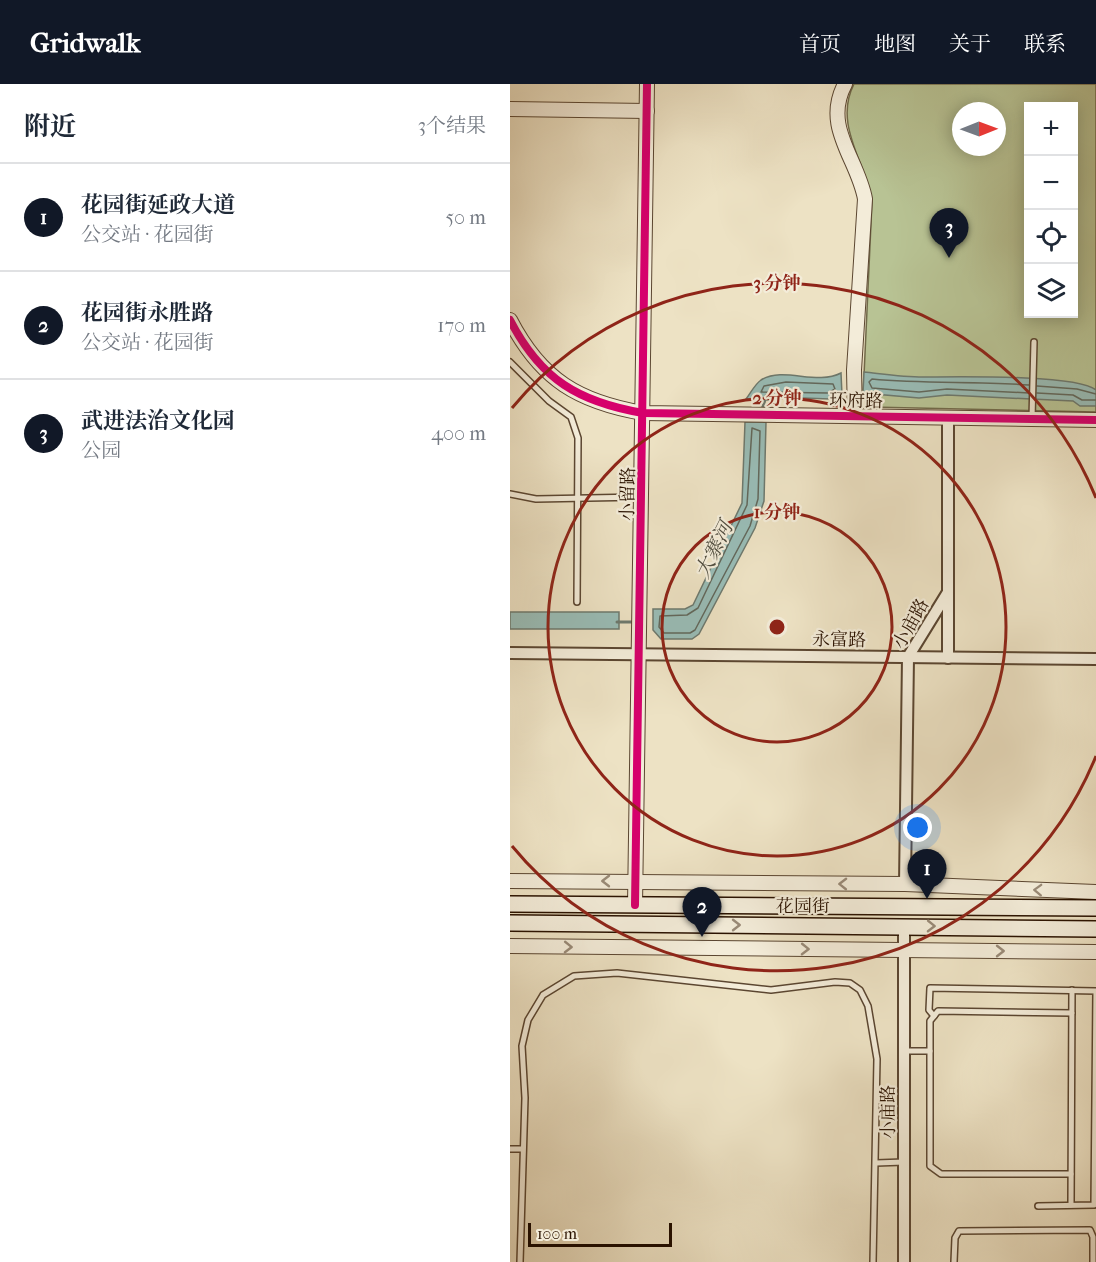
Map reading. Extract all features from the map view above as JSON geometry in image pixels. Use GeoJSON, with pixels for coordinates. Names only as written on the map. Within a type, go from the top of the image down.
{"type":"FeatureCollection","features":[{"type":"Feature","properties":{"kind":"main road","name":"花园街"},"geometry":{"type":"LineString","coordinates":[[510,904],[1096,908]]}},
{"type":"Feature","properties":{"kind":"main road","name":"花园街"},"geometry":{"type":"LineString","coordinates":[[510,922],[1096,929]]}},
{"type":"Feature","properties":{"kind":"street","name":"小留路"},"geometry":{"type":"LineString","coordinates":[[635,905],[643,497],[647,84]]}},
{"type":"Feature","properties":{"kind":"street"},"geometry":{"type":"LineString","coordinates":[[845,84],[836,113],[840,140],[864,188],[866,199],[854,370],[855,416]]}},
{"type":"Feature","properties":{"kind":"street"},"geometry":{"type":"LineString","coordinates":[[510,109],[647,111]]}},
{"type":"Feature","properties":{"kind":"street","name":"环府路"},"geometry":{"type":"LineString","coordinates":[[510,320],[538,360],[564,388],[607,407],[644,413],[1096,420]]}},
{"type":"Feature","properties":{"kind":"street","name":"小庙路"},"geometry":{"type":"LineString","coordinates":[[904,884],[908,657],[948,592],[948,417]]}},
{"type":"Feature","properties":{"kind":"street"},"geometry":{"type":"LineString","coordinates":[[948,592],[948,658]]}},
{"type":"Feature","properties":{"kind":"street","name":"永富路"},"geometry":{"type":"LineString","coordinates":[[510,653],[1096,659]]}},
{"type":"Feature","properties":{"kind":"street"},"geometry":{"type":"LineString","coordinates":[[510,880],[904,884],[1096,892]]}},
{"type":"Feature","properties":{"kind":"street","name":"小庙路"},"geometry":{"type":"LineString","coordinates":[[904,926],[904,1262]]}},
{"type":"Feature","properties":{"kind":"street"},"geometry":{"type":"LineString","coordinates":[[510,946],[1096,952]]}},
{"type":"Feature","properties":{"kind":"lane"},"geometry":{"type":"LineString","coordinates":[[1032,419],[1034,342]]}},
{"type":"Feature","properties":{"kind":"lane"},"geometry":{"type":"LineString","coordinates":[[510,362],[549,400],[571,417],[578,438],[577,602]]}},
{"type":"Feature","properties":{"kind":"lane"},"geometry":{"type":"LineString","coordinates":[[510,494],[536,499],[643,497]]}},
{"type":"Feature","properties":{"kind":"lane"},"geometry":{"type":"LineString","coordinates":[[520,1262],[525,1098],[522,1046],[528,1020],[543,995],[574,976],[616,973],[771,990],[835,982],[850,983],[860,990],[868,1006],[878,1059],[873,1262]]}},
{"type":"Feature","properties":{"kind":"lane"},"geometry":{"type":"LineString","coordinates":[[934,1016],[929,1010],[930,988],[1096,991],[1094,1205],[1038,1206]]}},
{"type":"Feature","properties":{"kind":"lane"},"geometry":{"type":"LineString","coordinates":[[1071,1205],[1072,990]]}},
{"type":"Feature","properties":{"kind":"lane"},"geometry":{"type":"LineString","coordinates":[[1071,1174],[941,1174],[930,1166],[930,1021],[938,1011],[1072,1013]]}},
{"type":"Feature","properties":{"kind":"lane"},"geometry":{"type":"LineString","coordinates":[[904,1051],[930,1051]]}},
{"type":"Feature","properties":{"kind":"lane"},"geometry":{"type":"LineString","coordinates":[[510,1149],[522,1149]]}},
{"type":"Feature","properties":{"kind":"lane"},"geometry":{"type":"LineString","coordinates":[[876,1163],[904,1162]]}},
{"type":"Feature","properties":{"kind":"lane"},"geometry":{"type":"LineString","coordinates":[[954,1262],[955,1238],[959,1231],[1090,1230],[1093,1237],[1093,1262]]}},
{"type":"Feature","properties":{"kind":"green space"},"geometry":{"type":"Polygon","coordinates":[[[854,84],[1096,84],[1096,412],[870,407],[863,397],[872,202],[849,129],[848,99],[854,84]]]}},
{"type":"Feature","properties":{"kind":"water"},"geometry":{"type":"Polygon","coordinates":[[[864,372],[916,377],[1065,381],[1096,390],[1096,406],[1080,406],[1073,401],[947,395],[919,398],[863,393],[864,372]]]}},
{"type":"Feature","properties":{"kind":"water"},"geometry":{"type":"Polygon","coordinates":[[[841,373],[842,395],[830,399],[775,397],[770,400],[746,399],[761,380],[770,376],[821,378],[841,373]]]}},
{"type":"Feature","properties":{"kind":"water"},"geometry":{"type":"Polygon","coordinates":[[[745,422],[766,422],[764,501],[755,528],[699,634],[692,639],[661,639],[653,630],[653,609],[685,609],[693,605],[742,503],[745,422]]]}},
{"type":"Feature","properties":{"kind":"water"},"geometry":{"type":"Polygon","coordinates":[[[510,612],[619,612],[619,629],[510,629],[510,612]]]}},
{"type":"Feature","properties":{"kind":"waterway","name":"大寨河"},"geometry":{"type":"LineString","coordinates":[[762,410],[766,396]]}},
{"type":"Feature","properties":{"kind":"waterway","name":"大寨河"},"geometry":{"type":"LineString","coordinates":[[617,622],[634,622]]}},
{"type":"Feature","properties":{"kind":"cycle path"},"geometry":{"type":"LineString","coordinates":[[635,905],[647,84]]}},
{"type":"Feature","properties":{"kind":"cycle path"},"geometry":{"type":"LineString","coordinates":[[510,320],[535,358],[564,385],[600,402],[643,413],[1096,420]]}},
{"type":"Feature","properties":{"kind":"place","name":"武进法治文化园"},"geometry":{"type":"Point","coordinates":[949,258]}},
{"type":"Feature","properties":{"kind":"place","name":"花园街延政大道"},"geometry":{"type":"Point","coordinates":[927,899]}},
{"type":"Feature","properties":{"kind":"place","name":"花园街永胜路"},"geometry":{"type":"Point","coordinates":[702,937]}}]}
